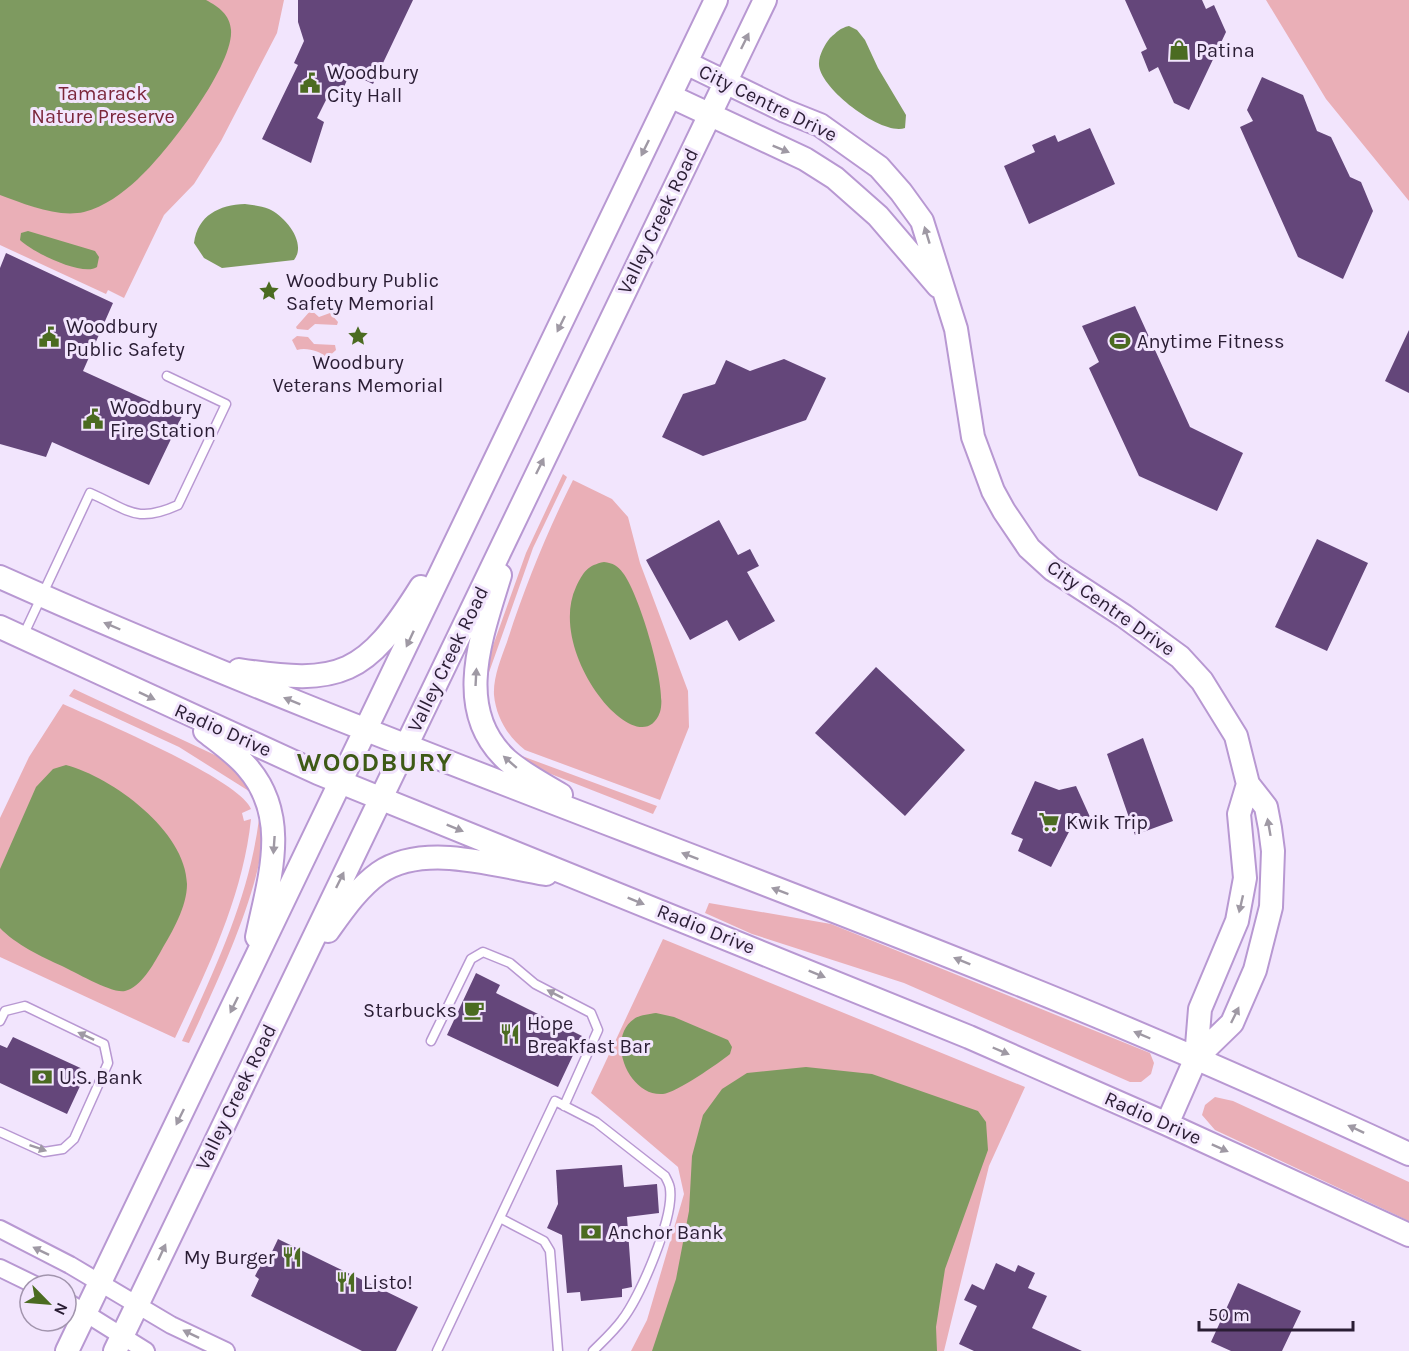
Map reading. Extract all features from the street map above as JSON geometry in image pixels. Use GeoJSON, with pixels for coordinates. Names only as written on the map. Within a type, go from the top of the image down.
{"type":"FeatureCollection","features":[{"type":"Feature","properties":{"kind":"main road"},"geometry":{"type":"LineString","coordinates":[[78,1305],[100,1283],[716,0]]}},
{"type":"Feature","properties":{"kind":"main road","name":"Valley Creek Road"},"geometry":{"type":"LineString","coordinates":[[119,1344],[765,0]]}},
{"type":"Feature","properties":{"kind":"main road","name":"City Centre Drive"},"geometry":{"type":"LineString","coordinates":[[686,63],[725,83],[820,124],[879,167],[922,221],[956,329],[973,437],[993,491],[1004,511],[1029,548],[1052,569],[1146,631],[1180,657],[1202,681],[1236,736],[1248,784],[1266,807],[1270,828],[1273,882],[1269,919],[1255,970],[1232,1023],[1196,1058]]}},
{"type":"Feature","properties":{"kind":"main road","name":"City Centre Drive"},"geometry":{"type":"LineString","coordinates":[[670,96],[805,159],[835,178],[878,216],[943,291]]}},
{"type":"Feature","properties":{"kind":"main road"},"geometry":{"type":"LineString","coordinates":[[202,665],[298,678],[327,674],[359,662],[376,650],[392,632],[483,486]]}},
{"type":"Feature","properties":{"kind":"main road"},"geometry":{"type":"LineString","coordinates":[[522,505],[479,649],[475,686],[478,707],[489,737],[507,760],[613,827]]}},
{"type":"Feature","properties":{"kind":"main road"},"geometry":{"type":"LineString","coordinates":[[0,578],[202,665],[964,962],[1196,1058],[1409,1154]]}},
{"type":"Feature","properties":{"kind":"main road","name":"Radio Drive"},"geometry":{"type":"LineString","coordinates":[[0,627],[181,712],[341,782],[914,1014],[1167,1124],[1409,1235]]}},
{"type":"Feature","properties":{"kind":"main road"},"geometry":{"type":"LineString","coordinates":[[181,712],[247,767],[264,792],[272,814],[273,855],[250,971]]}},
{"type":"Feature","properties":{"kind":"main road","name":"City Centre Drive"},"geometry":{"type":"LineString","coordinates":[[1167,1124],[1196,1058],[1200,1009],[1230,940],[1243,893],[1245,864],[1239,814],[1248,784]]}},
{"type":"Feature","properties":{"kind":"main road"},"geometry":{"type":"LineString","coordinates":[[294,977],[355,894],[378,874],[402,862],[445,858],[589,881]]}},
{"type":"Feature","properties":{"kind":"main road"},"geometry":{"type":"LineString","coordinates":[[67,1351],[71,1333]]}},
{"type":"Feature","properties":{"kind":"street"},"geometry":{"type":"LineString","coordinates":[[0,1229],[226,1351]]}},
{"type":"Feature","properties":{"kind":"street"},"geometry":{"type":"LineString","coordinates":[[0,1268],[18,1277]]}},
{"type":"Feature","properties":{"kind":"street"},"geometry":{"type":"LineString","coordinates":[[78,1309],[119,1344],[146,1351]]}},
{"type":"Feature","properties":{"kind":"lane"},"geometry":{"type":"LineString","coordinates":[[22,638],[90,493],[140,515],[154,516],[178,505],[226,404],[167,376]]}},
{"type":"Feature","properties":{"kind":"lane"},"geometry":{"type":"LineString","coordinates":[[431,1041],[471,959],[483,952],[510,963],[535,984],[591,1013],[598,1030],[564,1106]]}},
{"type":"Feature","properties":{"kind":"lane"},"geometry":{"type":"LineString","coordinates":[[0,1021],[5,1011],[25,1006],[104,1044],[108,1063],[74,1138],[63,1149],[44,1152],[0,1132]]}},
{"type":"Feature","properties":{"kind":"lane"},"geometry":{"type":"LineString","coordinates":[[437,1351],[555,1101],[596,1122],[636,1152],[665,1176],[670,1188],[668,1211],[657,1249],[639,1291],[623,1319],[593,1351]]}},
{"type":"Feature","properties":{"kind":"lane"},"geometry":{"type":"LineString","coordinates":[[500,1218],[544,1241],[550,1251],[558,1351]]}},
{"type":"Feature","properties":{"kind":"green space","name":"Tamarack Nature Preserve"},"geometry":{"type":"Polygon","coordinates":[[[0,0],[284,0],[277,33],[221,141],[194,184],[164,215],[124,298],[108,290],[106,294],[0,245],[0,0]]]}},
{"type":"Feature","properties":{"kind":"green space"},"geometry":{"type":"Polygon","coordinates":[[[1266,0],[1409,0],[1409,201],[1326,99],[1266,0]]]}},
{"type":"Feature","properties":{"kind":"green space"},"geometry":{"type":"Polygon","coordinates":[[[311,310],[319,317],[330,313],[338,322],[337,325],[315,324],[308,330],[297,329],[296,327],[311,310]]]}},
{"type":"Feature","properties":{"kind":"green space"},"geometry":{"type":"Polygon","coordinates":[[[297,336],[308,337],[314,344],[335,345],[336,350],[327,358],[313,350],[297,350],[292,340],[297,336]]]}},
{"type":"Feature","properties":{"kind":"green space"},"geometry":{"type":"Polygon","coordinates":[[[563,474],[567,477],[533,548],[487,678],[486,671],[490,654],[526,553],[563,474]]]}},
{"type":"Feature","properties":{"kind":"green space"},"geometry":{"type":"Polygon","coordinates":[[[573,480],[612,499],[628,517],[640,563],[688,691],[689,727],[660,800],[525,750],[508,733],[497,711],[494,688],[500,661],[537,560],[573,480]]]}},
{"type":"Feature","properties":{"kind":"green space"},"geometry":{"type":"Polygon","coordinates":[[[74,689],[217,756],[242,777],[252,793],[179,747],[69,696],[74,689]]]}},
{"type":"Feature","properties":{"kind":"green space"},"geometry":{"type":"Polygon","coordinates":[[[63,704],[135,736],[195,767],[241,797],[251,809],[242,813],[244,821],[251,819],[247,848],[232,904],[211,958],[175,1038],[0,957],[0,818],[29,757],[63,704]]]}},
{"type":"Feature","properties":{"kind":"green space"},"geometry":{"type":"Polygon","coordinates":[[[517,754],[657,806],[653,814],[538,769],[517,754]]]}},
{"type":"Feature","properties":{"kind":"green space"},"geometry":{"type":"Polygon","coordinates":[[[262,818],[258,869],[238,931],[189,1043],[182,1041],[229,933],[247,877],[259,819],[262,818]]]}},
{"type":"Feature","properties":{"kind":"green space"},"geometry":{"type":"Polygon","coordinates":[[[709,903],[831,924],[1150,1053],[1154,1063],[1151,1074],[1141,1082],[1130,1082],[904,983],[752,934],[705,913],[709,903]]]}},
{"type":"Feature","properties":{"kind":"green space"},"geometry":{"type":"Polygon","coordinates":[[[663,939],[1025,1087],[989,1166],[944,1351],[631,1351],[647,1320],[684,1194],[678,1167],[591,1093],[663,939]]]}},
{"type":"Feature","properties":{"kind":"green space"},"geometry":{"type":"Polygon","coordinates":[[[1215,1097],[1233,1101],[1409,1182],[1409,1221],[1215,1130],[1202,1115],[1205,1105],[1215,1097]]]}},
{"type":"Feature","properties":{"kind":"shaded area","name":"Tamarack Nature Preserve"},"geometry":{"type":"Polygon","coordinates":[[[0,0],[206,0],[219,9],[228,20],[231,30],[229,46],[222,65],[196,109],[164,151],[138,179],[99,207],[84,212],[52,212],[0,195],[0,0]]]}},
{"type":"Feature","properties":{"kind":"shaded area"},"geometry":{"type":"Polygon","coordinates":[[[849,26],[857,30],[865,40],[878,68],[906,115],[905,128],[895,129],[868,118],[853,108],[828,85],[821,73],[819,60],[824,46],[837,32],[849,26]]]}},
{"type":"Feature","properties":{"kind":"shaded area"},"geometry":{"type":"Polygon","coordinates":[[[245,204],[269,209],[288,224],[298,246],[294,260],[222,268],[204,258],[194,243],[200,225],[218,209],[245,204]]]}},
{"type":"Feature","properties":{"kind":"shaded area"},"geometry":{"type":"Polygon","coordinates":[[[28,231],[95,251],[99,257],[97,267],[81,269],[46,256],[20,240],[21,233],[28,231]]]}},
{"type":"Feature","properties":{"kind":"shaded area"},"geometry":{"type":"Polygon","coordinates":[[[604,562],[617,567],[630,584],[650,641],[660,683],[661,700],[660,712],[649,725],[634,726],[616,715],[599,696],[584,671],[573,643],[570,614],[576,587],[587,570],[604,562]]]}},
{"type":"Feature","properties":{"kind":"shaded area"},"geometry":{"type":"Polygon","coordinates":[[[66,765],[104,781],[143,809],[174,845],[183,864],[187,884],[178,919],[146,975],[131,989],[125,991],[103,986],[46,959],[21,945],[0,928],[0,869],[36,787],[53,769],[66,765]]]}},
{"type":"Feature","properties":{"kind":"shaded area"},"geometry":{"type":"Polygon","coordinates":[[[656,1013],[674,1017],[728,1040],[732,1047],[730,1054],[687,1083],[669,1092],[663,1094],[651,1092],[640,1086],[631,1077],[625,1065],[621,1052],[622,1040],[626,1028],[634,1019],[656,1013]]]}},
{"type":"Feature","properties":{"kind":"shaded area"},"geometry":{"type":"Polygon","coordinates":[[[806,1067],[872,1074],[978,1111],[986,1122],[988,1150],[945,1269],[936,1327],[937,1351],[652,1351],[676,1279],[689,1211],[692,1156],[703,1115],[722,1089],[747,1073],[806,1067]]]}},
{"type":"Feature","properties":{"kind":"building","name":"Woodbury City Hall"},"geometry":{"type":"Polygon","coordinates":[[[298,0],[413,0],[373,84],[350,73],[344,87],[333,86],[317,118],[324,122],[311,163],[262,139],[298,65],[294,63],[304,41],[298,22],[298,0]]]}},
{"type":"Feature","properties":{"kind":"building"},"geometry":{"type":"Polygon","coordinates":[[[1125,0],[1202,0],[1206,9],[1214,5],[1226,32],[1189,110],[1174,103],[1158,67],[1149,72],[1141,52],[1147,49],[1125,0]]]}},
{"type":"Feature","properties":{"kind":"building"},"geometry":{"type":"Polygon","coordinates":[[[1262,77],[1303,95],[1317,131],[1331,137],[1350,177],[1361,182],[1373,211],[1343,279],[1298,257],[1240,127],[1253,121],[1247,110],[1262,77]]]}},
{"type":"Feature","properties":{"kind":"building"},"geometry":{"type":"Polygon","coordinates":[[[1090,128],[1115,184],[1029,224],[1004,166],[1035,152],[1032,145],[1055,135],[1058,142],[1090,128]]]}},
{"type":"Feature","properties":{"kind":"building","name":"Woodbury Public Safety"},"geometry":{"type":"Polygon","coordinates":[[[6,253],[113,303],[83,371],[182,416],[149,485],[52,442],[46,457],[0,444],[0,268],[6,253]]]}},
{"type":"Feature","properties":{"kind":"building"},"geometry":{"type":"Polygon","coordinates":[[[1135,306],[1190,427],[1243,453],[1217,511],[1139,476],[1089,368],[1099,362],[1082,326],[1135,306]]]}},
{"type":"Feature","properties":{"kind":"building"},"geometry":{"type":"Polygon","coordinates":[[[1409,330],[1409,393],[1385,381],[1409,330]]]}},
{"type":"Feature","properties":{"kind":"building"},"geometry":{"type":"Polygon","coordinates":[[[784,359],[826,378],[806,420],[703,456],[662,437],[683,394],[715,384],[726,360],[750,371],[784,359]]]}},
{"type":"Feature","properties":{"kind":"building"},"geometry":{"type":"Polygon","coordinates":[[[719,520],[738,555],[750,549],[759,566],[747,572],[775,621],[739,641],[727,620],[690,640],[646,560],[719,520]]]}},
{"type":"Feature","properties":{"kind":"building"},"geometry":{"type":"Polygon","coordinates":[[[1317,539],[1368,563],[1327,651],[1275,627],[1317,539]]]}},
{"type":"Feature","properties":{"kind":"building"},"geometry":{"type":"Polygon","coordinates":[[[876,667],[965,750],[905,816],[815,733],[876,667]]]}},
{"type":"Feature","properties":{"kind":"building","name":"Kwik Trip"},"geometry":{"type":"Polygon","coordinates":[[[1143,738],[1173,821],[1135,835],[1107,754],[1143,738]]]}},
{"type":"Feature","properties":{"kind":"building","name":"Kwik Trip"},"geometry":{"type":"Polygon","coordinates":[[[1035,781],[1059,790],[1076,786],[1090,817],[1072,826],[1051,867],[1018,851],[1023,839],[1011,834],[1035,781]]]}},
{"type":"Feature","properties":{"kind":"building"},"geometry":{"type":"Polygon","coordinates":[[[476,973],[500,985],[496,993],[582,1036],[558,1087],[447,1035],[476,973]]]}},
{"type":"Feature","properties":{"kind":"building","name":"U.S. Bank"},"geometry":{"type":"Polygon","coordinates":[[[13,1037],[87,1071],[67,1114],[0,1083],[0,1045],[7,1048],[13,1037]]]}},
{"type":"Feature","properties":{"kind":"building","name":"Anchor Bank"},"geometry":{"type":"Polygon","coordinates":[[[622,1165],[624,1187],[657,1184],[659,1213],[627,1217],[632,1287],[622,1289],[622,1297],[581,1301],[580,1292],[567,1293],[562,1235],[547,1228],[558,1204],[556,1170],[622,1165]]]}},
{"type":"Feature","properties":{"kind":"building"},"geometry":{"type":"Polygon","coordinates":[[[278,1239],[418,1307],[396,1351],[362,1351],[251,1296],[259,1279],[255,1276],[265,1256],[269,1258],[278,1239]]]}},
{"type":"Feature","properties":{"kind":"building"},"geometry":{"type":"Polygon","coordinates":[[[996,1263],[1015,1272],[1018,1265],[1035,1273],[1028,1288],[1047,1296],[1032,1328],[1082,1351],[974,1351],[959,1344],[977,1306],[964,1300],[972,1284],[984,1290],[996,1263]]]}},
{"type":"Feature","properties":{"kind":"building"},"geometry":{"type":"Polygon","coordinates":[[[1238,1283],[1301,1311],[1282,1351],[1231,1351],[1211,1342],[1238,1283]]]}},
{"type":"Feature","properties":{"kind":"place","name":"Patina"},"geometry":{"type":"Point","coordinates":[1179,50]}},
{"type":"Feature","properties":{"kind":"place","name":"Woodbury City Hall"},"geometry":{"type":"Point","coordinates":[310,83]}},
{"type":"Feature","properties":{"kind":"place","name":"Woodbury Public Safety Memorial"},"geometry":{"type":"Point","coordinates":[269,291]}},
{"type":"Feature","properties":{"kind":"place","name":"Woodbury Veterans Memorial"},"geometry":{"type":"Point","coordinates":[358,336]}},
{"type":"Feature","properties":{"kind":"place","name":"Woodbury Public Safety"},"geometry":{"type":"Point","coordinates":[49,337]}},
{"type":"Feature","properties":{"kind":"place","name":"Anytime Fitness"},"geometry":{"type":"Point","coordinates":[1120,341]}},
{"type":"Feature","properties":{"kind":"place","name":"Woodbury Fire Station"},"geometry":{"type":"Point","coordinates":[93,419]}},
{"type":"Feature","properties":{"kind":"place","name":"Kwik Trip"},"geometry":{"type":"Point","coordinates":[1049,822]}},
{"type":"Feature","properties":{"kind":"place","name":"Starbucks"},"geometry":{"type":"Point","coordinates":[474,1010]}},
{"type":"Feature","properties":{"kind":"place","name":"Hope Breakfast Bar"},"geometry":{"type":"Point","coordinates":[510,1034]}},
{"type":"Feature","properties":{"kind":"place","name":"U.S. Bank"},"geometry":{"type":"Point","coordinates":[42,1077]}},
{"type":"Feature","properties":{"kind":"place","name":"Anchor Bank"},"geometry":{"type":"Point","coordinates":[591,1232]}},
{"type":"Feature","properties":{"kind":"place","name":"My Burger"},"geometry":{"type":"Point","coordinates":[292,1257]}},
{"type":"Feature","properties":{"kind":"place","name":"Listo!"},"geometry":{"type":"Point","coordinates":[346,1282]}},
{"type":"Feature","properties":{"kind":"district","name":"WOODBURY"},"geometry":{"type":"Point","coordinates":[375,762]}}]}
